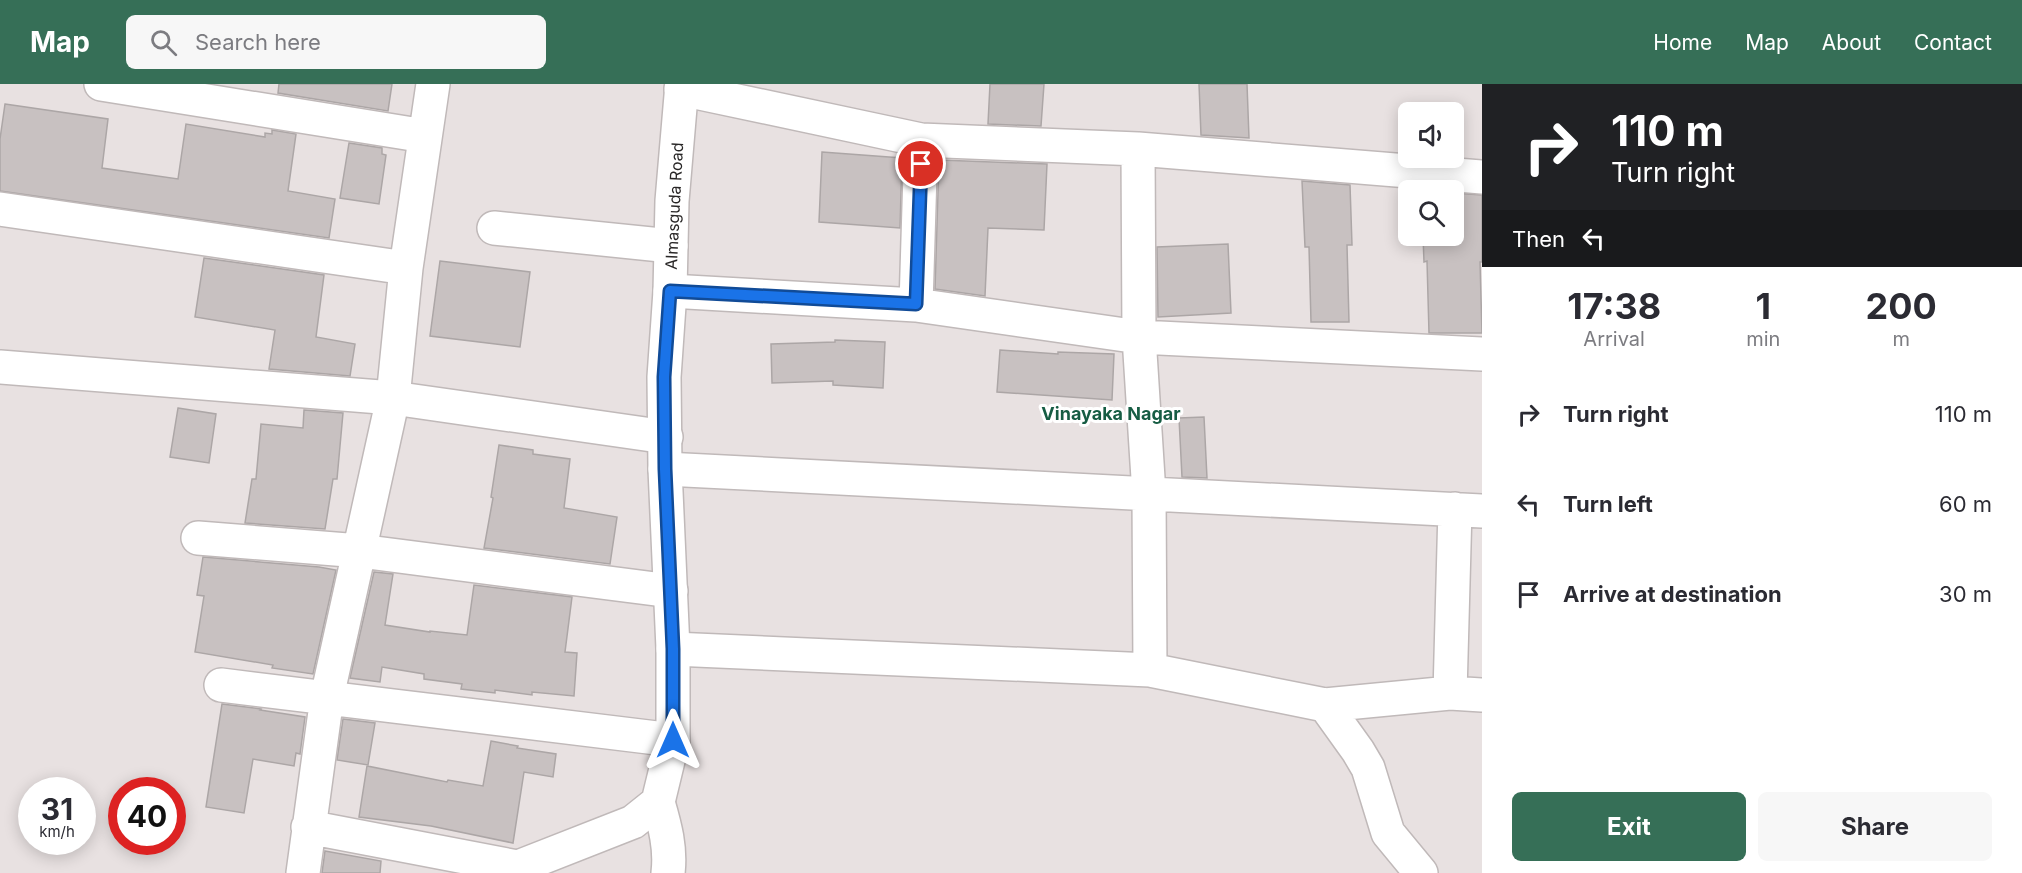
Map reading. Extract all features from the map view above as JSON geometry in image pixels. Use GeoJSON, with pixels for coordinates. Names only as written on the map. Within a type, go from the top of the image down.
{"type":"FeatureCollection","features":[{"type":"Feature","properties":{"kind":"street"},"geometry":{"type":"LineString","coordinates":[[101,84],[425,136]]}},
{"type":"Feature","properties":{"kind":"street"},"geometry":{"type":"LineString","coordinates":[[303,873],[327,696],[393,398],[406,268],[433,84]]}},
{"type":"Feature","properties":{"kind":"street"},"geometry":{"type":"LineString","coordinates":[[682,86],[921,140],[1138,149],[1482,177]]}},
{"type":"Feature","properties":{"kind":"street","name":"Almasguda Road"},"geometry":{"type":"LineString","coordinates":[[658,802],[673,740],[673,649],[664,377],[670,291],[672,201],[682,86]]}},
{"type":"Feature","properties":{"kind":"street"},"geometry":{"type":"LineString","coordinates":[[916,304],[921,140]]}},
{"type":"Feature","properties":{"kind":"street"},"geometry":{"type":"LineString","coordinates":[[1138,149],[1140,337],[1149,494],[1150,670]]}},
{"type":"Feature","properties":{"kind":"street"},"geometry":{"type":"LineString","coordinates":[[0,209],[406,268]]}},
{"type":"Feature","properties":{"kind":"street"},"geometry":{"type":"LineString","coordinates":[[494,228],[671,246]]}},
{"type":"Feature","properties":{"kind":"street"},"geometry":{"type":"LineString","coordinates":[[670,291],[916,304],[1140,337],[1482,354]]}},
{"type":"Feature","properties":{"kind":"street"},"geometry":{"type":"LineString","coordinates":[[0,367],[393,398],[665,453],[1149,494],[1468,510],[1450,693]]}},
{"type":"Feature","properties":{"kind":"street"},"geometry":{"type":"LineString","coordinates":[[198,538],[360,551],[671,591]]}},
{"type":"Feature","properties":{"kind":"street"},"geometry":{"type":"LineString","coordinates":[[673,649],[1150,670],[1325,705],[1450,693],[1482,695]]}},
{"type":"Feature","properties":{"kind":"street"},"geometry":{"type":"LineString","coordinates":[[221,685],[327,696],[673,740]]}},
{"type":"Feature","properties":{"kind":"street"},"geometry":{"type":"LineString","coordinates":[[1325,705],[1368,768],[1388,833],[1421,873]]}},
{"type":"Feature","properties":{"kind":"street"},"geometry":{"type":"LineString","coordinates":[[308,827],[510,870],[633,822],[658,802],[668,835],[668,873]]}},
{"type":"Feature","properties":{"kind":"building"},"geometry":{"type":"Polygon","coordinates":[[[279,84],[392,84],[388,111],[278,93],[279,84]]]}},
{"type":"Feature","properties":{"kind":"building"},"geometry":{"type":"Polygon","coordinates":[[[990,84],[1044,84],[1041,126],[988,124],[990,84]]]}},
{"type":"Feature","properties":{"kind":"building"},"geometry":{"type":"Polygon","coordinates":[[[1199,84],[1247,84],[1249,138],[1201,135],[1199,84]]]}},
{"type":"Feature","properties":{"kind":"building"},"geometry":{"type":"Polygon","coordinates":[[[5,104],[108,119],[102,168],[178,179],[186,124],[265,137],[265,133],[272,134],[272,130],[296,134],[288,191],[335,199],[329,238],[0,191],[0,139],[5,104]]]}},
{"type":"Feature","properties":{"kind":"building"},"geometry":{"type":"Polygon","coordinates":[[[349,143],[382,148],[382,154],[386,155],[379,204],[340,198],[349,143]]]}},
{"type":"Feature","properties":{"kind":"building"},"geometry":{"type":"Polygon","coordinates":[[[822,152],[902,158],[900,228],[819,222],[822,152]]]}},
{"type":"Feature","properties":{"kind":"building"},"geometry":{"type":"Polygon","coordinates":[[[939,160],[1047,164],[1044,230],[988,228],[985,296],[935,289],[939,160]]]}},
{"type":"Feature","properties":{"kind":"building"},"geometry":{"type":"Polygon","coordinates":[[[1302,181],[1350,185],[1352,245],[1347,245],[1349,322],[1311,322],[1309,247],[1305,247],[1302,181]]]}},
{"type":"Feature","properties":{"kind":"building"},"geometry":{"type":"Polygon","coordinates":[[[1464,194],[1482,195],[1482,262],[1480,262],[1482,333],[1429,333],[1427,261],[1424,262],[1423,246],[1464,246],[1464,194]]]}},
{"type":"Feature","properties":{"kind":"building"},"geometry":{"type":"Polygon","coordinates":[[[1228,244],[1231,313],[1158,317],[1157,247],[1228,244]]]}},
{"type":"Feature","properties":{"kind":"building"},"geometry":{"type":"Polygon","coordinates":[[[204,258],[324,275],[316,337],[355,344],[350,376],[269,369],[275,330],[195,317],[204,258]]]}},
{"type":"Feature","properties":{"kind":"building"},"geometry":{"type":"Polygon","coordinates":[[[440,261],[530,272],[520,347],[430,336],[440,261]]]}},
{"type":"Feature","properties":{"kind":"building"},"geometry":{"type":"Polygon","coordinates":[[[835,340],[885,342],[883,388],[833,385],[833,381],[772,383],[771,344],[835,342],[835,340]]]}},
{"type":"Feature","properties":{"kind":"building"},"geometry":{"type":"Polygon","coordinates":[[[1000,350],[1058,354],[1058,352],[1114,354],[1112,400],[997,392],[1000,350]]]}},
{"type":"Feature","properties":{"kind":"building"},"geometry":{"type":"Polygon","coordinates":[[[178,408],[216,414],[209,463],[170,457],[178,408]]]}},
{"type":"Feature","properties":{"kind":"building"},"geometry":{"type":"Polygon","coordinates":[[[304,410],[343,413],[337,479],[333,479],[325,529],[245,523],[252,479],[256,479],[261,424],[303,428],[304,410]]]}},
{"type":"Feature","properties":{"kind":"building"},"geometry":{"type":"Polygon","coordinates":[[[1204,417],[1207,478],[1182,477],[1179,418],[1204,417]]]}},
{"type":"Feature","properties":{"kind":"building"},"geometry":{"type":"Polygon","coordinates":[[[499,445],[533,450],[533,454],[570,459],[564,508],[617,517],[610,564],[484,548],[499,445]]]}},
{"type":"Feature","properties":{"kind":"building"},"geometry":{"type":"Polygon","coordinates":[[[203,557],[336,570],[313,674],[195,652],[204,596],[197,595],[203,557]]]}},
{"type":"Feature","properties":{"kind":"building"},"geometry":{"type":"Polygon","coordinates":[[[374,572],[393,574],[385,625],[430,632],[467,635],[474,585],[572,597],[565,652],[577,653],[574,696],[532,692],[532,695],[495,690],[495,693],[461,689],[462,684],[424,679],[424,674],[382,667],[380,682],[350,678],[374,572]]]}},
{"type":"Feature","properties":{"kind":"building"},"geometry":{"type":"Polygon","coordinates":[[[222,704],[305,717],[300,754],[296,753],[294,766],[253,759],[244,813],[206,807],[222,704]]]}},
{"type":"Feature","properties":{"kind":"building"},"geometry":{"type":"Polygon","coordinates":[[[343,719],[375,723],[368,765],[337,760],[343,719]]]}},
{"type":"Feature","properties":{"kind":"building"},"geometry":{"type":"Polygon","coordinates":[[[491,741],[556,754],[553,777],[524,772],[513,843],[431,826],[359,817],[367,766],[447,782],[448,780],[483,786],[491,741]]]}},
{"type":"Feature","properties":{"kind":"building"},"geometry":{"type":"Polygon","coordinates":[[[325,851],[381,861],[380,873],[322,873],[325,851]]]}},
{"type":"Feature","properties":{"kind":"district","name":"Vinayaka Nagar"},"geometry":{"type":"Point","coordinates":[1111,413]}},
{"type":"Feature","properties":{"kind":"route"},"geometry":{"type":"LineString","coordinates":[[673,740],[673,649],[665,469],[664,377],[670,291],[916,304],[921,164]]}}]}
